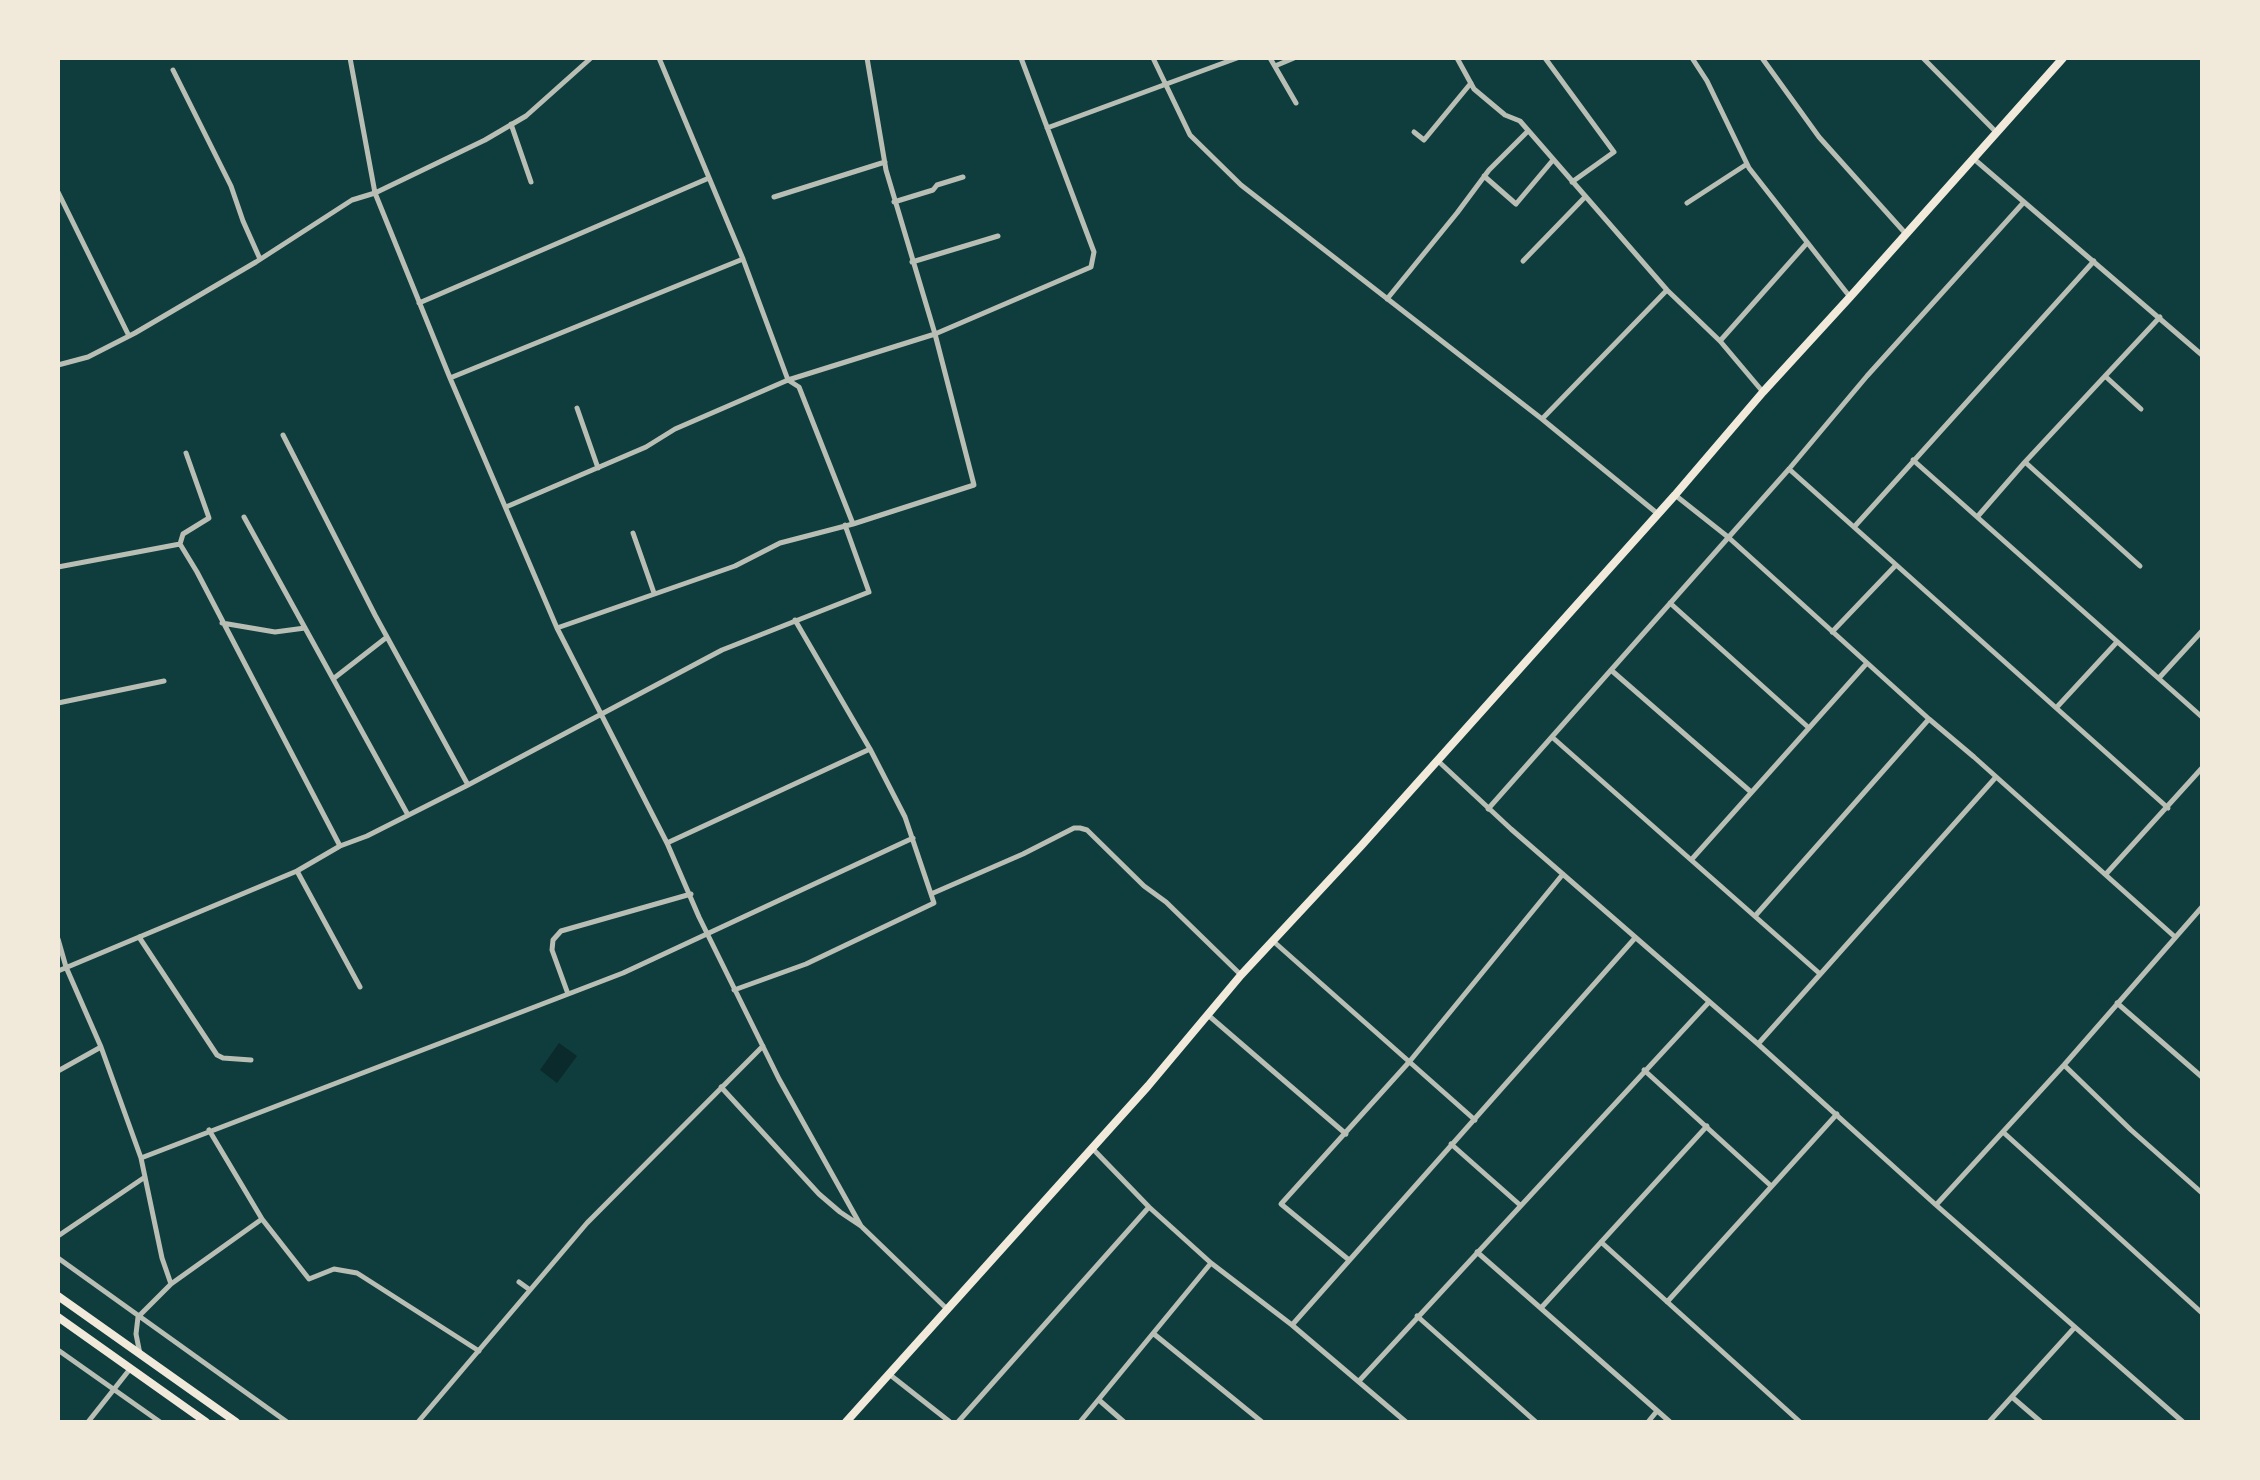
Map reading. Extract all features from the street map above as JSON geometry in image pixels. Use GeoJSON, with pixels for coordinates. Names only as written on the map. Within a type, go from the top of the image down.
{"type":"FeatureCollection","features":[{"type":"Feature","properties":{"kind":"main road"},"geometry":{"type":"LineString","coordinates":[[846,1422],[949,1310],[1241,975],[1658,514],[1763,392],[2063,58]]}},
{"type":"Feature","properties":{"kind":"main road"},"geometry":{"type":"LineString","coordinates":[[58,1296],[236,1422]]}},
{"type":"Feature","properties":{"kind":"main road"},"geometry":{"type":"LineString","coordinates":[[58,1317],[206,1422]]}},
{"type":"Feature","properties":{"kind":"street"},"geometry":{"type":"LineString","coordinates":[[350,58],[374,194],[557,628],[667,843],[707,934],[762,1046],[861,1226]]}},
{"type":"Feature","properties":{"kind":"street"},"geometry":{"type":"LineString","coordinates":[[58,365],[88,357],[129,337],[260,259],[352,200],[374,194],[485,140],[526,116],[591,58]]}},
{"type":"Feature","properties":{"kind":"street"},"geometry":{"type":"LineString","coordinates":[[668,58],[660,60],[743,259],[788,380],[799,387],[853,524]]}},
{"type":"Feature","properties":{"kind":"street"},"geometry":{"type":"LineString","coordinates":[[557,628],[735,566],[780,543],[853,524],[974,485],[935,334],[894,202],[867,58]]}},
{"type":"Feature","properties":{"kind":"street"},"geometry":{"type":"LineString","coordinates":[[506,507],[646,447],[675,429],[788,380],[935,334],[1091,267],[1094,252],[1021,58]]}},
{"type":"Feature","properties":{"kind":"street"},"geometry":{"type":"LineString","coordinates":[[1153,58],[1190,135],[1241,185],[1542,419],[1658,514]]}},
{"type":"Feature","properties":{"kind":"street"},"geometry":{"type":"LineString","coordinates":[[1047,128],[1237,58]]}},
{"type":"Feature","properties":{"kind":"street"},"geometry":{"type":"LineString","coordinates":[[1270,58],[1296,103]]}},
{"type":"Feature","properties":{"kind":"street"},"geometry":{"type":"LineString","coordinates":[[1275,66],[1294,58]]}},
{"type":"Feature","properties":{"kind":"street"},"geometry":{"type":"LineString","coordinates":[[1457,58],[1474,89],[1504,115],[1520,121],[1667,290],[1720,341],[1763,392]]}},
{"type":"Feature","properties":{"kind":"street"},"geometry":{"type":"LineString","coordinates":[[1545,58],[1614,152],[1572,182]]}},
{"type":"Feature","properties":{"kind":"street"},"geometry":{"type":"LineString","coordinates":[[1692,58],[1707,81],[1747,164],[1850,298]]}},
{"type":"Feature","properties":{"kind":"street"},"geometry":{"type":"LineString","coordinates":[[1762,58],[1819,137],[1906,234]]}},
{"type":"Feature","properties":{"kind":"street"},"geometry":{"type":"LineString","coordinates":[[1923,58],[1997,133]]}},
{"type":"Feature","properties":{"kind":"street"},"geometry":{"type":"LineString","coordinates":[[173,70],[231,186],[260,259]]}},
{"type":"Feature","properties":{"kind":"street"},"geometry":{"type":"LineString","coordinates":[[1414,132],[1424,140],[1471,83]]}},
{"type":"Feature","properties":{"kind":"street"},"geometry":{"type":"LineString","coordinates":[[511,124],[531,182]]}},
{"type":"Feature","properties":{"kind":"street"},"geometry":{"type":"LineString","coordinates":[[1387,299],[1484,176],[1528,131]]}},
{"type":"Feature","properties":{"kind":"street"},"geometry":{"type":"LineString","coordinates":[[1974,159],[2202,355]]}},
{"type":"Feature","properties":{"kind":"street"},"geometry":{"type":"LineString","coordinates":[[1484,176],[1516,204],[1553,160]]}},
{"type":"Feature","properties":{"kind":"street"},"geometry":{"type":"LineString","coordinates":[[774,197],[885,162]]}},
{"type":"Feature","properties":{"kind":"street"},"geometry":{"type":"LineString","coordinates":[[1687,203],[1747,164]]}},
{"type":"Feature","properties":{"kind":"street"},"geometry":{"type":"LineString","coordinates":[[894,202],[963,177]]}},
{"type":"Feature","properties":{"kind":"street"},"geometry":{"type":"LineString","coordinates":[[419,303],[709,178]]}},
{"type":"Feature","properties":{"kind":"street"},"geometry":{"type":"LineString","coordinates":[[58,192],[129,337]]}},
{"type":"Feature","properties":{"kind":"street"},"geometry":{"type":"LineString","coordinates":[[1522,261],[1585,197]]}},
{"type":"Feature","properties":{"kind":"street"},"geometry":{"type":"LineString","coordinates":[[1488,809],[1789,469],[1867,376],[2024,202]]}},
{"type":"Feature","properties":{"kind":"street"},"geometry":{"type":"LineString","coordinates":[[912,262],[998,236]]}},
{"type":"Feature","properties":{"kind":"street"},"geometry":{"type":"LineString","coordinates":[[1720,341],[1807,243]]}},
{"type":"Feature","properties":{"kind":"street"},"geometry":{"type":"LineString","coordinates":[[450,378],[743,259]]}},
{"type":"Feature","properties":{"kind":"street"},"geometry":{"type":"LineString","coordinates":[[1854,526],[2094,261]]}},
{"type":"Feature","properties":{"kind":"street"},"geometry":{"type":"LineString","coordinates":[[1542,419],[1667,290]]}},
{"type":"Feature","properties":{"kind":"street"},"geometry":{"type":"LineString","coordinates":[[1978,516],[2160,317]]}},
{"type":"Feature","properties":{"kind":"street"},"geometry":{"type":"LineString","coordinates":[[2105,376],[2141,409]]}},
{"type":"Feature","properties":{"kind":"street"},"geometry":{"type":"LineString","coordinates":[[577,408],[598,468]]}},
{"type":"Feature","properties":{"kind":"street"},"geometry":{"type":"LineString","coordinates":[[283,435],[387,637],[468,785]]}},
{"type":"Feature","properties":{"kind":"street"},"geometry":{"type":"LineString","coordinates":[[186,453],[209,518],[183,534],[180,544],[340,846]]}},
{"type":"Feature","properties":{"kind":"street"},"geometry":{"type":"LineString","coordinates":[[1913,460],[2202,717]]}},
{"type":"Feature","properties":{"kind":"street"},"geometry":{"type":"LineString","coordinates":[[2025,462],[2140,566]]}},
{"type":"Feature","properties":{"kind":"street"},"geometry":{"type":"LineString","coordinates":[[1789,469],[2168,808]]}},
{"type":"Feature","properties":{"kind":"street"},"geometry":{"type":"LineString","coordinates":[[1675,495],[1728,537],[1928,719],[2175,937]]}},
{"type":"Feature","properties":{"kind":"street"},"geometry":{"type":"LineString","coordinates":[[244,517],[408,815]]}},
{"type":"Feature","properties":{"kind":"street"},"geometry":{"type":"LineString","coordinates":[[58,971],[297,871],[340,846],[367,836],[468,785],[722,650],[869,592],[845,525]]}},
{"type":"Feature","properties":{"kind":"street"},"geometry":{"type":"LineString","coordinates":[[634,533],[654,593]]}},
{"type":"Feature","properties":{"kind":"street"},"geometry":{"type":"LineString","coordinates":[[58,567],[180,544]]}},
{"type":"Feature","properties":{"kind":"street"},"geometry":{"type":"LineString","coordinates":[[1832,632],[1895,565]]}},
{"type":"Feature","properties":{"kind":"street"},"geometry":{"type":"LineString","coordinates":[[1670,603],[1809,728]]}},
{"type":"Feature","properties":{"kind":"street"},"geometry":{"type":"LineString","coordinates":[[734,990],[806,964],[934,903],[905,817],[870,749],[794,620]]}},
{"type":"Feature","properties":{"kind":"street"},"geometry":{"type":"LineString","coordinates":[[222,623],[275,632],[305,628]]}},
{"type":"Feature","properties":{"kind":"street"},"geometry":{"type":"LineString","coordinates":[[2159,678],[2202,631]]}},
{"type":"Feature","properties":{"kind":"street"},"geometry":{"type":"LineString","coordinates":[[333,679],[387,637]]}},
{"type":"Feature","properties":{"kind":"street"},"geometry":{"type":"LineString","coordinates":[[2057,707],[2117,642]]}},
{"type":"Feature","properties":{"kind":"street"},"geometry":{"type":"LineString","coordinates":[[1692,859],[1867,663]]}},
{"type":"Feature","properties":{"kind":"street"},"geometry":{"type":"LineString","coordinates":[[1611,670],[1751,792]]}},
{"type":"Feature","properties":{"kind":"street"},"geometry":{"type":"LineString","coordinates":[[58,704],[164,681]]}},
{"type":"Feature","properties":{"kind":"street"},"geometry":{"type":"LineString","coordinates":[[1755,916],[1928,719]]}},
{"type":"Feature","properties":{"kind":"street"},"geometry":{"type":"LineString","coordinates":[[1552,737],[1819,973]]}},
{"type":"Feature","properties":{"kind":"street"},"geometry":{"type":"LineString","coordinates":[[667,843],[870,749]]}},
{"type":"Feature","properties":{"kind":"street"},"geometry":{"type":"LineString","coordinates":[[1437,760],[1488,809],[1758,1044],[2183,1422]]}},
{"type":"Feature","properties":{"kind":"street"},"geometry":{"type":"LineString","coordinates":[[2106,874],[2202,768]]}},
{"type":"Feature","properties":{"kind":"street"},"geometry":{"type":"LineString","coordinates":[[1758,1044],[1996,777]]}},
{"type":"Feature","properties":{"kind":"street"},"geometry":{"type":"LineString","coordinates":[[931,894],[1023,854],[1074,828],[1080,828],[1087,830],[1144,886],[1166,902],[1241,975]]}},
{"type":"Feature","properties":{"kind":"street"},"geometry":{"type":"LineString","coordinates":[[141,1158],[623,973],[913,838]]}},
{"type":"Feature","properties":{"kind":"street"},"geometry":{"type":"LineString","coordinates":[[297,871],[360,987]]}},
{"type":"Feature","properties":{"kind":"street"},"geometry":{"type":"LineString","coordinates":[[1349,1260],[1281,1204],[1410,1061],[1563,874]]}},
{"type":"Feature","properties":{"kind":"street"},"geometry":{"type":"LineString","coordinates":[[568,994],[552,950],[553,940],[561,931],[691,894]]}},
{"type":"Feature","properties":{"kind":"street"},"geometry":{"type":"LineString","coordinates":[[1936,1205],[2064,1065],[2202,907]]}},
{"type":"Feature","properties":{"kind":"street"},"geometry":{"type":"LineString","coordinates":[[139,937],[217,1055],[223,1058],[251,1059]]}},
{"type":"Feature","properties":{"kind":"street"},"geometry":{"type":"LineString","coordinates":[[1292,1325],[1634,938]]}},
{"type":"Feature","properties":{"kind":"street"},"geometry":{"type":"LineString","coordinates":[[58,939],[66,967],[101,1047],[141,1158],[162,1258],[171,1284]]}},
{"type":"Feature","properties":{"kind":"street"},"geometry":{"type":"LineString","coordinates":[[1273,941],[1475,1120]]}},
{"type":"Feature","properties":{"kind":"street"},"geometry":{"type":"LineString","coordinates":[[1359,1381],[1709,1002]]}},
{"type":"Feature","properties":{"kind":"street"},"geometry":{"type":"LineString","coordinates":[[2117,1003],[2202,1077]]}},
{"type":"Feature","properties":{"kind":"street"},"geometry":{"type":"LineString","coordinates":[[1208,1015],[1346,1134]]}},
{"type":"Feature","properties":{"kind":"street"},"geometry":{"type":"LineString","coordinates":[[418,1422],[587,1223],[762,1046]]}},
{"type":"Feature","properties":{"kind":"street"},"geometry":{"type":"LineString","coordinates":[[58,1071],[101,1047]]}},
{"type":"Feature","properties":{"kind":"street"},"geometry":{"type":"LineString","coordinates":[[2064,1065],[2202,1194]]}},
{"type":"Feature","properties":{"kind":"street"},"geometry":{"type":"LineString","coordinates":[[1644,1070],[1770,1185]]}},
{"type":"Feature","properties":{"kind":"street"},"geometry":{"type":"LineString","coordinates":[[721,1087],[819,1194],[861,1226],[949,1310]]}},
{"type":"Feature","properties":{"kind":"street"},"geometry":{"type":"LineString","coordinates":[[1667,1302],[1837,1114]]}},
{"type":"Feature","properties":{"kind":"street"},"geometry":{"type":"LineString","coordinates":[[1541,1308],[1707,1126]]}},
{"type":"Feature","properties":{"kind":"street"},"geometry":{"type":"LineString","coordinates":[[209,1130],[262,1220],[309,1279],[334,1269],[357,1273],[479,1351]]}},
{"type":"Feature","properties":{"kind":"street"},"geometry":{"type":"LineString","coordinates":[[2003,1132],[2202,1313]]}},
{"type":"Feature","properties":{"kind":"street"},"geometry":{"type":"LineString","coordinates":[[1451,1144],[1520,1205]]}},
{"type":"Feature","properties":{"kind":"street"},"geometry":{"type":"LineString","coordinates":[[1092,1148],[1149,1207],[1211,1263],[1292,1325],[1406,1422]]}},
{"type":"Feature","properties":{"kind":"street"},"geometry":{"type":"LineString","coordinates":[[58,1236],[145,1177]]}},
{"type":"Feature","properties":{"kind":"street"},"geometry":{"type":"LineString","coordinates":[[958,1422],[1149,1207]]}},
{"type":"Feature","properties":{"kind":"street"},"geometry":{"type":"LineString","coordinates":[[140,1356],[136,1334],[138,1317],[171,1284],[262,1220]]}},
{"type":"Feature","properties":{"kind":"street"},"geometry":{"type":"LineString","coordinates":[[1601,1242],[1800,1422]]}},
{"type":"Feature","properties":{"kind":"street"},"geometry":{"type":"LineString","coordinates":[[1477,1252],[1670,1422]]}},
{"type":"Feature","properties":{"kind":"street"},"geometry":{"type":"LineString","coordinates":[[58,1258],[287,1422]]}},
{"type":"Feature","properties":{"kind":"street"},"geometry":{"type":"LineString","coordinates":[[1080,1422],[1211,1263]]}},
{"type":"Feature","properties":{"kind":"street"},"geometry":{"type":"LineString","coordinates":[[519,1282],[530,1290]]}},
{"type":"Feature","properties":{"kind":"street"},"geometry":{"type":"LineString","coordinates":[[1418,1316],[1536,1422]]}},
{"type":"Feature","properties":{"kind":"street"},"geometry":{"type":"LineString","coordinates":[[1989,1422],[2075,1327]]}},
{"type":"Feature","properties":{"kind":"street"},"geometry":{"type":"LineString","coordinates":[[1154,1334],[1262,1422]]}},
{"type":"Feature","properties":{"kind":"street"},"geometry":{"type":"LineString","coordinates":[[58,1350],[160,1422]]}},
{"type":"Feature","properties":{"kind":"street"},"geometry":{"type":"LineString","coordinates":[[88,1422],[130,1369]]}},
{"type":"Feature","properties":{"kind":"street"},"geometry":{"type":"LineString","coordinates":[[889,1374],[950,1422]]}},
{"type":"Feature","properties":{"kind":"street"},"geometry":{"type":"LineString","coordinates":[[2012,1397],[2041,1422]]}},
{"type":"Feature","properties":{"kind":"street"},"geometry":{"type":"LineString","coordinates":[[1098,1400],[1124,1422]]}},
{"type":"Feature","properties":{"kind":"street"},"geometry":{"type":"LineString","coordinates":[[1648,1422],[1657,1411]]}},
{"type":"Feature","properties":{"kind":"water"},"geometry":{"type":"Polygon","coordinates":[[[559,1043],[577,1056],[557,1083],[540,1070],[559,1043]]]}}]}
